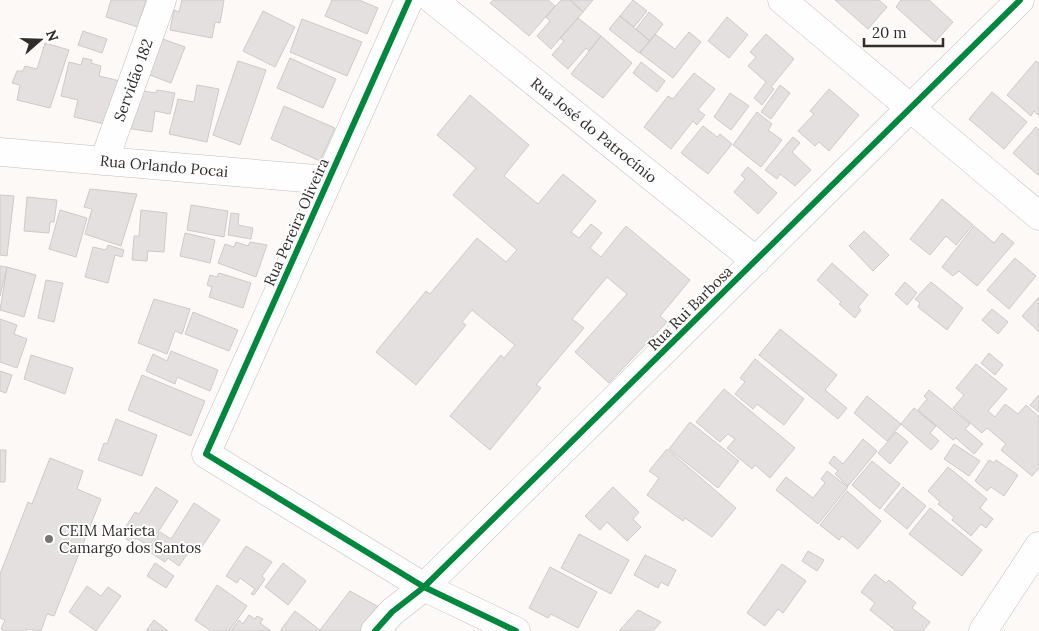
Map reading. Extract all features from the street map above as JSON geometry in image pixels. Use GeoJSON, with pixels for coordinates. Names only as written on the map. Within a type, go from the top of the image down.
{"type":"FeatureCollection","features":[{"type":"Feature","properties":{"kind":"street","name":"Servidão 182"},"geometry":{"type":"LineString","coordinates":[[104,161],[162,0]]}},
{"type":"Feature","properties":{"kind":"street","name":"Rua Pereira Oliveira"},"geometry":{"type":"LineString","coordinates":[[409,0],[206,454],[424,588]]}},
{"type":"Feature","properties":{"kind":"street","name":"Rua José do Patrocínio"},"geometry":{"type":"LineString","coordinates":[[433,0],[756,261]]}},
{"type":"Feature","properties":{"kind":"street"},"geometry":{"type":"LineString","coordinates":[[782,0],[1039,216]]}},
{"type":"Feature","properties":{"kind":"street","name":"Rua Rui Barbosa"},"geometry":{"type":"LineString","coordinates":[[375,631],[392,612],[424,588],[1020,0]]}},
{"type":"Feature","properties":{"kind":"street","name":"Rua Orlando Pocai"},"geometry":{"type":"LineString","coordinates":[[0,152],[328,180]]}},
{"type":"Feature","properties":{"kind":"street"},"geometry":{"type":"LineString","coordinates":[[983,631],[1039,546]]}},
{"type":"Feature","properties":{"kind":"street"},"geometry":{"type":"LineString","coordinates":[[424,588],[516,631]]}},
{"type":"Feature","properties":{"kind":"building"},"geometry":{"type":"Polygon","coordinates":[[[111,0],[146,0],[138,27],[106,17],[111,0]]]}},
{"type":"Feature","properties":{"kind":"building"},"geometry":{"type":"Polygon","coordinates":[[[182,0],[224,0],[220,23],[215,22],[212,38],[170,30],[174,10],[179,12],[182,0]]]}},
{"type":"Feature","properties":{"kind":"building"},"geometry":{"type":"Polygon","coordinates":[[[332,0],[359,0],[378,8],[367,34],[325,16],[332,0]]]}},
{"type":"Feature","properties":{"kind":"building"},"geometry":{"type":"Polygon","coordinates":[[[493,0],[548,0],[555,6],[529,36],[490,3],[493,0]]]}},
{"type":"Feature","properties":{"kind":"building"},"geometry":{"type":"Polygon","coordinates":[[[561,0],[570,0],[583,12],[551,49],[537,36],[550,21],[546,17],[561,0]]]}},
{"type":"Feature","properties":{"kind":"building"},"geometry":{"type":"Polygon","coordinates":[[[570,0],[593,0],[583,12],[570,0]]]}},
{"type":"Feature","properties":{"kind":"building"},"geometry":{"type":"Polygon","coordinates":[[[633,0],[647,11],[634,27],[620,16],[633,0]]]}},
{"type":"Feature","properties":{"kind":"building"},"geometry":{"type":"Polygon","coordinates":[[[835,0],[879,0],[887,7],[868,29],[835,0]]]}},
{"type":"Feature","properties":{"kind":"building"},"geometry":{"type":"Polygon","coordinates":[[[901,0],[929,0],[953,22],[935,42],[896,7],[901,0]]]}},
{"type":"Feature","properties":{"kind":"building"},"geometry":{"type":"Polygon","coordinates":[[[263,11],[295,27],[275,67],[243,51],[263,11]]]}},
{"type":"Feature","properties":{"kind":"building"},"geometry":{"type":"Polygon","coordinates":[[[649,12],[663,24],[650,41],[636,29],[649,12]]]}},
{"type":"Feature","properties":{"kind":"building"},"geometry":{"type":"Polygon","coordinates":[[[620,16],[650,41],[639,53],[609,29],[620,16]]]}},
{"type":"Feature","properties":{"kind":"building"},"geometry":{"type":"Polygon","coordinates":[[[727,17],[748,35],[729,58],[708,41],[727,17]]]}},
{"type":"Feature","properties":{"kind":"building"},"geometry":{"type":"Polygon","coordinates":[[[578,18],[601,36],[589,51],[586,48],[568,69],[552,55],[564,41],[560,38],[578,18]]]}},
{"type":"Feature","properties":{"kind":"building"},"geometry":{"type":"Polygon","coordinates":[[[302,19],[362,42],[347,76],[290,52],[302,19]]]}},
{"type":"Feature","properties":{"kind":"building"},"geometry":{"type":"Polygon","coordinates":[[[83,31],[107,39],[102,53],[78,45],[83,31]]]}},
{"type":"Feature","properties":{"kind":"building"},"geometry":{"type":"Polygon","coordinates":[[[689,32],[701,42],[673,78],[640,53],[655,34],[675,49],[689,32]]]}},
{"type":"Feature","properties":{"kind":"building"},"geometry":{"type":"Polygon","coordinates":[[[766,34],[794,59],[771,87],[774,89],[762,105],[754,98],[766,82],[748,66],[756,57],[750,52],[766,34]]]}},
{"type":"Feature","properties":{"kind":"building"},"geometry":{"type":"Polygon","coordinates":[[[601,36],[632,63],[603,98],[571,74],[601,36]]]}},
{"type":"Feature","properties":{"kind":"building"},"geometry":{"type":"Polygon","coordinates":[[[160,38],[185,47],[171,83],[147,74],[160,38]]]}},
{"type":"Feature","properties":{"kind":"building"},"geometry":{"type":"Polygon","coordinates":[[[45,43],[69,50],[50,108],[17,100],[20,85],[12,83],[17,71],[23,71],[25,66],[37,69],[45,43]]]}},
{"type":"Feature","properties":{"kind":"building"},"geometry":{"type":"Polygon","coordinates":[[[83,58],[92,60],[91,63],[101,66],[99,76],[120,81],[109,125],[74,117],[78,100],[61,96],[69,62],[81,65],[83,58]]]}},
{"type":"Feature","properties":{"kind":"building"},"geometry":{"type":"Polygon","coordinates":[[[290,58],[336,79],[323,108],[277,88],[290,58]]]}},
{"type":"Feature","properties":{"kind":"building"},"geometry":{"type":"Polygon","coordinates":[[[238,61],[266,70],[240,145],[213,135],[238,61]]]}},
{"type":"Feature","properties":{"kind":"building"},"geometry":{"type":"Polygon","coordinates":[[[1036,61],[1039,63],[1039,116],[1034,111],[1031,116],[1007,95],[1036,61]]]}},
{"type":"Feature","properties":{"kind":"building"},"geometry":{"type":"Polygon","coordinates":[[[641,62],[665,81],[657,92],[633,73],[641,62]]]}},
{"type":"Feature","properties":{"kind":"building"},"geometry":{"type":"Polygon","coordinates":[[[694,73],[715,89],[698,110],[705,115],[697,125],[693,121],[671,149],[644,127],[668,96],[673,99],[694,73]]]}},
{"type":"Feature","properties":{"kind":"building"},"geometry":{"type":"Polygon","coordinates":[[[197,85],[219,89],[207,142],[169,134],[178,99],[194,102],[197,85]]]}},
{"type":"Feature","properties":{"kind":"building"},"geometry":{"type":"Polygon","coordinates":[[[780,85],[790,93],[771,119],[761,112],[780,85]]]}},
{"type":"Feature","properties":{"kind":"building"},"geometry":{"type":"Polygon","coordinates":[[[829,89],[859,115],[829,151],[819,142],[815,146],[798,131],[814,114],[810,111],[829,89]]]}},
{"type":"Feature","properties":{"kind":"building"},"geometry":{"type":"Polygon","coordinates":[[[136,90],[156,93],[157,90],[175,93],[170,114],[155,111],[152,132],[126,128],[136,90]]]}},
{"type":"Feature","properties":{"kind":"building"},"geometry":{"type":"Polygon","coordinates":[[[992,92],[1027,122],[1004,149],[969,119],[992,92]]]}},
{"type":"Feature","properties":{"kind":"building"},"geometry":{"type":"Polygon","coordinates":[[[730,93],[749,106],[731,130],[714,117],[730,93]]]}},
{"type":"Feature","properties":{"kind":"building"},"geometry":{"type":"Polygon","coordinates":[[[470,95],[529,145],[504,176],[538,204],[563,174],[596,201],[571,232],[579,238],[591,224],[602,233],[590,248],[601,257],[626,226],[690,280],[660,316],[667,322],[609,383],[575,352],[627,294],[607,277],[572,319],[584,328],[536,385],[541,388],[490,450],[450,416],[501,355],[504,358],[515,345],[472,310],[462,322],[466,325],[416,385],[376,352],[426,291],[430,294],[477,238],[506,262],[517,250],[453,195],[476,168],[437,135],[470,95]]]}},
{"type":"Feature","properties":{"kind":"building"},"geometry":{"type":"Polygon","coordinates":[[[284,106],[335,128],[320,161],[271,139],[284,106]]]}},
{"type":"Feature","properties":{"kind":"building"},"geometry":{"type":"Polygon","coordinates":[[[757,112],[772,124],[768,130],[782,140],[761,167],[733,145],[757,112]]]}},
{"type":"Feature","properties":{"kind":"building"},"geometry":{"type":"Polygon","coordinates":[[[703,126],[717,137],[720,134],[732,144],[708,174],[681,153],[703,126]]]}},
{"type":"Feature","properties":{"kind":"building"},"geometry":{"type":"Polygon","coordinates":[[[1036,127],[1039,130],[1039,176],[1013,153],[1036,127]]]}},
{"type":"Feature","properties":{"kind":"building"},"geometry":{"type":"Polygon","coordinates":[[[793,137],[800,143],[792,152],[811,170],[795,186],[780,174],[777,179],[765,170],[793,137]]]}},
{"type":"Feature","properties":{"kind":"building"},"geometry":{"type":"Polygon","coordinates":[[[748,167],[777,193],[758,214],[734,192],[745,179],[741,175],[748,167]]]}},
{"type":"Feature","properties":{"kind":"building"},"geometry":{"type":"Polygon","coordinates":[[[90,189],[137,194],[121,246],[85,234],[92,209],[84,207],[90,189]]]}},
{"type":"Feature","properties":{"kind":"building"},"geometry":{"type":"Polygon","coordinates":[[[0,195],[14,196],[7,256],[0,255],[0,195]]]}},
{"type":"Feature","properties":{"kind":"building"},"geometry":{"type":"Polygon","coordinates":[[[27,197],[57,200],[54,222],[50,222],[49,233],[24,231],[27,197]]]}},
{"type":"Feature","properties":{"kind":"building"},"geometry":{"type":"Polygon","coordinates":[[[942,199],[973,225],[956,245],[946,236],[930,255],[910,239],[942,199]]]}},
{"type":"Feature","properties":{"kind":"building"},"geometry":{"type":"Polygon","coordinates":[[[191,205],[228,211],[224,237],[187,230],[191,205]]]}},
{"type":"Feature","properties":{"kind":"building"},"geometry":{"type":"Polygon","coordinates":[[[60,210],[87,218],[76,257],[49,249],[60,210]]]}},
{"type":"Feature","properties":{"kind":"building"},"geometry":{"type":"Polygon","coordinates":[[[141,210],[167,213],[164,252],[148,251],[147,261],[132,260],[134,236],[139,236],[141,210]]]}},
{"type":"Feature","properties":{"kind":"building"},"geometry":{"type":"Polygon","coordinates":[[[231,213],[239,214],[238,225],[253,228],[251,239],[228,235],[231,213]]]}},
{"type":"Feature","properties":{"kind":"building"},"geometry":{"type":"Polygon","coordinates":[[[974,226],[994,243],[1002,233],[1014,243],[977,286],[959,271],[953,276],[942,267],[974,226]]]}},
{"type":"Feature","properties":{"kind":"building"},"geometry":{"type":"Polygon","coordinates":[[[864,231],[889,255],[873,271],[849,246],[864,231]]]}},
{"type":"Feature","properties":{"kind":"building"},"geometry":{"type":"Polygon","coordinates":[[[185,233],[215,240],[210,263],[180,256],[185,233]]]}},
{"type":"Feature","properties":{"kind":"building"},"geometry":{"type":"Polygon","coordinates":[[[236,242],[248,246],[250,242],[267,245],[256,277],[218,263],[225,244],[234,247],[236,242]]]}},
{"type":"Feature","properties":{"kind":"building"},"geometry":{"type":"Polygon","coordinates":[[[108,245],[124,250],[122,257],[115,255],[108,283],[85,277],[93,247],[106,250],[108,245]]]}},
{"type":"Feature","properties":{"kind":"building"},"geometry":{"type":"Polygon","coordinates":[[[1015,258],[1036,276],[1009,309],[987,290],[1015,258]]]}},
{"type":"Feature","properties":{"kind":"building"},"geometry":{"type":"Polygon","coordinates":[[[832,263],[868,295],[858,307],[861,310],[855,318],[817,280],[832,263]]]}},
{"type":"Feature","properties":{"kind":"building"},"geometry":{"type":"Polygon","coordinates":[[[0,266],[7,267],[0,296],[0,266]]]}},
{"type":"Feature","properties":{"kind":"building"},"geometry":{"type":"Polygon","coordinates":[[[7,267],[36,275],[24,317],[0,310],[7,267]]]}},
{"type":"Feature","properties":{"kind":"building"},"geometry":{"type":"Polygon","coordinates":[[[219,273],[251,283],[243,308],[209,297],[212,287],[207,285],[210,275],[217,277],[219,273]]]}},
{"type":"Feature","properties":{"kind":"building"},"geometry":{"type":"Polygon","coordinates":[[[46,280],[63,283],[54,322],[38,318],[46,280]]]}},
{"type":"Feature","properties":{"kind":"building"},"geometry":{"type":"Polygon","coordinates":[[[905,282],[917,293],[907,305],[895,294],[905,282]]]}},
{"type":"Feature","properties":{"kind":"building"},"geometry":{"type":"Polygon","coordinates":[[[931,282],[963,308],[947,330],[918,307],[920,303],[915,299],[931,282]]]}},
{"type":"Feature","properties":{"kind":"building"},"geometry":{"type":"Polygon","coordinates":[[[1039,297],[1039,332],[1022,316],[1039,297]]]}},
{"type":"Feature","properties":{"kind":"building"},"geometry":{"type":"Polygon","coordinates":[[[154,299],[190,309],[182,334],[175,331],[167,354],[138,343],[154,299]]]}},
{"type":"Feature","properties":{"kind":"building"},"geometry":{"type":"Polygon","coordinates":[[[992,309],[1008,322],[998,334],[982,320],[992,309]]]}},
{"type":"Feature","properties":{"kind":"building"},"geometry":{"type":"Polygon","coordinates":[[[193,312],[238,330],[229,351],[185,334],[193,312]]]}},
{"type":"Feature","properties":{"kind":"building"},"geometry":{"type":"Polygon","coordinates":[[[0,319],[17,325],[14,334],[27,339],[17,368],[0,362],[0,319]]]}},
{"type":"Feature","properties":{"kind":"building"},"geometry":{"type":"Polygon","coordinates":[[[780,329],[837,375],[825,390],[847,408],[838,419],[759,355],[780,329]]]}},
{"type":"Feature","properties":{"kind":"building"},"geometry":{"type":"Polygon","coordinates":[[[171,351],[218,370],[210,391],[177,377],[175,384],[146,371],[153,354],[167,361],[171,351]]]}},
{"type":"Feature","properties":{"kind":"building"},"geometry":{"type":"Polygon","coordinates":[[[989,353],[1003,365],[995,375],[981,363],[989,353]]]}},
{"type":"Feature","properties":{"kind":"building"},"geometry":{"type":"Polygon","coordinates":[[[31,355],[73,368],[65,394],[24,379],[31,355]]]}},
{"type":"Feature","properties":{"kind":"building"},"geometry":{"type":"Polygon","coordinates":[[[755,359],[804,399],[784,425],[757,404],[753,409],[735,394],[745,382],[740,378],[755,359]]]}},
{"type":"Feature","properties":{"kind":"building"},"geometry":{"type":"Polygon","coordinates":[[[976,364],[1007,389],[988,411],[995,417],[1005,404],[1018,414],[1026,405],[1039,417],[1039,468],[1032,476],[1001,450],[1006,444],[987,428],[982,433],[953,408],[964,395],[956,388],[976,364]]]}},
{"type":"Feature","properties":{"kind":"building"},"geometry":{"type":"Polygon","coordinates":[[[0,371],[12,375],[6,393],[0,391],[0,371]]]}},
{"type":"Feature","properties":{"kind":"building"},"geometry":{"type":"Polygon","coordinates":[[[142,375],[205,401],[191,436],[128,410],[142,375]]]}},
{"type":"Feature","properties":{"kind":"building"},"geometry":{"type":"Polygon","coordinates":[[[724,389],[795,448],[770,478],[755,465],[752,469],[727,448],[735,439],[728,434],[720,442],[696,422],[724,389]]]}},
{"type":"Feature","properties":{"kind":"building"},"geometry":{"type":"Polygon","coordinates":[[[929,390],[970,424],[965,429],[983,444],[974,454],[956,438],[953,440],[918,410],[927,399],[924,396],[929,390]]]}},
{"type":"Feature","properties":{"kind":"building"},"geometry":{"type":"Polygon","coordinates":[[[1039,395],[1039,412],[1030,405],[1039,395]]]}},
{"type":"Feature","properties":{"kind":"building"},"geometry":{"type":"Polygon","coordinates":[[[867,396],[901,424],[887,441],[854,413],[867,396]]]}},
{"type":"Feature","properties":{"kind":"building"},"geometry":{"type":"Polygon","coordinates":[[[914,408],[936,426],[930,433],[939,441],[931,450],[901,424],[914,408]]]}},
{"type":"Feature","properties":{"kind":"building"},"geometry":{"type":"Polygon","coordinates":[[[116,419],[157,435],[142,476],[98,460],[104,443],[107,444],[116,419]]]}},
{"type":"Feature","properties":{"kind":"building"},"geometry":{"type":"Polygon","coordinates":[[[690,422],[739,461],[718,488],[669,449],[690,422]]]}},
{"type":"Feature","properties":{"kind":"building"},"geometry":{"type":"Polygon","coordinates":[[[896,432],[908,442],[890,464],[878,453],[896,432]]]}},
{"type":"Feature","properties":{"kind":"building"},"geometry":{"type":"Polygon","coordinates":[[[863,439],[877,451],[848,486],[835,474],[838,471],[829,463],[834,456],[843,464],[863,439]]]}},
{"type":"Feature","properties":{"kind":"building"},"geometry":{"type":"Polygon","coordinates":[[[954,444],[980,461],[969,476],[944,459],[954,444]]]}},
{"type":"Feature","properties":{"kind":"building"},"geometry":{"type":"Polygon","coordinates":[[[667,449],[736,508],[712,537],[685,518],[683,521],[647,495],[659,478],[649,471],[667,449]]]}},
{"type":"Feature","properties":{"kind":"building"},"geometry":{"type":"Polygon","coordinates":[[[0,450],[6,450],[5,482],[0,482],[0,450]]]}},
{"type":"Feature","properties":{"kind":"building","name":"CEIM Marieta Camargo dos Santos"},"geometry":{"type":"Polygon","coordinates":[[[50,458],[83,471],[77,489],[101,499],[54,616],[47,614],[41,631],[26,629],[26,631],[7,631],[1,629],[5,620],[0,618],[0,574],[28,502],[32,504],[50,458]]]}},
{"type":"Feature","properties":{"kind":"building"},"geometry":{"type":"Polygon","coordinates":[[[989,460],[994,463],[996,460],[1018,475],[1004,496],[991,487],[987,491],[975,481],[989,460]]]}},
{"type":"Feature","properties":{"kind":"building"},"geometry":{"type":"Polygon","coordinates":[[[872,461],[900,484],[880,509],[852,485],[872,461]]]}},
{"type":"Feature","properties":{"kind":"building"},"geometry":{"type":"Polygon","coordinates":[[[948,467],[987,499],[980,508],[993,519],[986,528],[981,524],[971,536],[952,520],[954,517],[938,504],[940,502],[928,491],[948,467]]]}},
{"type":"Feature","properties":{"kind":"building"},"geometry":{"type":"Polygon","coordinates":[[[827,471],[848,487],[818,524],[776,490],[786,477],[813,498],[825,483],[821,479],[827,471]]]}},
{"type":"Feature","properties":{"kind":"building"},"geometry":{"type":"Polygon","coordinates":[[[156,487],[178,501],[149,546],[136,538],[133,543],[126,539],[131,532],[125,528],[135,512],[139,514],[156,487]]]}},
{"type":"Feature","properties":{"kind":"building"},"geometry":{"type":"Polygon","coordinates":[[[613,487],[639,512],[633,519],[641,527],[627,541],[607,522],[600,530],[585,516],[613,487]]]}},
{"type":"Feature","properties":{"kind":"building"},"geometry":{"type":"Polygon","coordinates":[[[903,487],[926,506],[907,529],[884,510],[903,487]]]}},
{"type":"Feature","properties":{"kind":"building"},"geometry":{"type":"Polygon","coordinates":[[[847,491],[881,521],[858,549],[842,536],[839,540],[820,525],[847,491]]]}},
{"type":"Feature","properties":{"kind":"building"},"geometry":{"type":"Polygon","coordinates":[[[194,503],[220,520],[199,551],[192,547],[179,566],[168,558],[165,562],[148,551],[160,532],[171,539],[194,503]]]}},
{"type":"Feature","properties":{"kind":"building"},"geometry":{"type":"Polygon","coordinates":[[[930,508],[982,550],[962,576],[909,534],[930,508]]]}},
{"type":"Feature","properties":{"kind":"building"},"geometry":{"type":"Polygon","coordinates":[[[579,534],[629,560],[611,594],[561,568],[579,534]]]}},
{"type":"Feature","properties":{"kind":"building"},"geometry":{"type":"Polygon","coordinates":[[[246,546],[272,562],[262,576],[265,579],[254,595],[251,594],[255,589],[240,578],[237,583],[226,576],[246,546]]]}},
{"type":"Feature","properties":{"kind":"building"},"geometry":{"type":"Polygon","coordinates":[[[808,551],[824,560],[817,571],[802,561],[808,551]]]}},
{"type":"Feature","properties":{"kind":"building"},"geometry":{"type":"Polygon","coordinates":[[[645,555],[676,570],[668,586],[661,582],[658,588],[634,575],[645,555]]]}},
{"type":"Feature","properties":{"kind":"building"},"geometry":{"type":"Polygon","coordinates":[[[155,563],[174,576],[166,588],[147,576],[155,563]]]}},
{"type":"Feature","properties":{"kind":"building"},"geometry":{"type":"Polygon","coordinates":[[[283,563],[306,581],[288,605],[265,587],[283,563]]]}},
{"type":"Feature","properties":{"kind":"building"},"geometry":{"type":"Polygon","coordinates":[[[782,564],[806,581],[783,613],[778,609],[765,626],[747,613],[782,564]]]}},
{"type":"Feature","properties":{"kind":"building"},"geometry":{"type":"Polygon","coordinates":[[[550,567],[597,592],[578,628],[551,614],[548,618],[529,608],[550,567]]]}},
{"type":"Feature","properties":{"kind":"building"},"geometry":{"type":"Polygon","coordinates":[[[875,574],[886,583],[889,580],[916,603],[912,608],[930,622],[923,631],[896,631],[870,610],[875,603],[861,592],[875,574]]]}},
{"type":"Feature","properties":{"kind":"building"},"geometry":{"type":"Polygon","coordinates":[[[217,585],[247,606],[229,631],[211,631],[195,620],[217,585]]]}},
{"type":"Feature","properties":{"kind":"building"},"geometry":{"type":"Polygon","coordinates":[[[87,586],[101,596],[108,587],[121,596],[96,631],[69,612],[87,586]]]}},
{"type":"Feature","properties":{"kind":"building"},"geometry":{"type":"Polygon","coordinates":[[[350,591],[386,611],[369,631],[280,631],[295,611],[320,630],[350,591]]]}},
{"type":"Feature","properties":{"kind":"building"},"geometry":{"type":"Polygon","coordinates":[[[638,610],[661,622],[653,631],[619,631],[638,610]]]}},
{"type":"Feature","properties":{"kind":"building"},"geometry":{"type":"Polygon","coordinates":[[[249,615],[255,619],[257,616],[263,619],[260,623],[271,631],[231,631],[239,620],[243,624],[249,615]]]}},
{"type":"Feature","properties":{"kind":"building"},"geometry":{"type":"Polygon","coordinates":[[[154,620],[168,631],[146,631],[154,620]]]}},
{"type":"Feature","properties":{"kind":"cycle path"},"geometry":{"type":"LineString","coordinates":[[409,0],[206,454],[424,587],[516,631]]}},
{"type":"Feature","properties":{"kind":"cycle path"},"geometry":{"type":"LineString","coordinates":[[375,631],[392,612],[424,587],[1020,0]]}},
{"type":"Feature","properties":{"kind":"place","name":"CEIM Marieta Camargo dos Santos"},"geometry":{"type":"Point","coordinates":[49,539]}}]}
